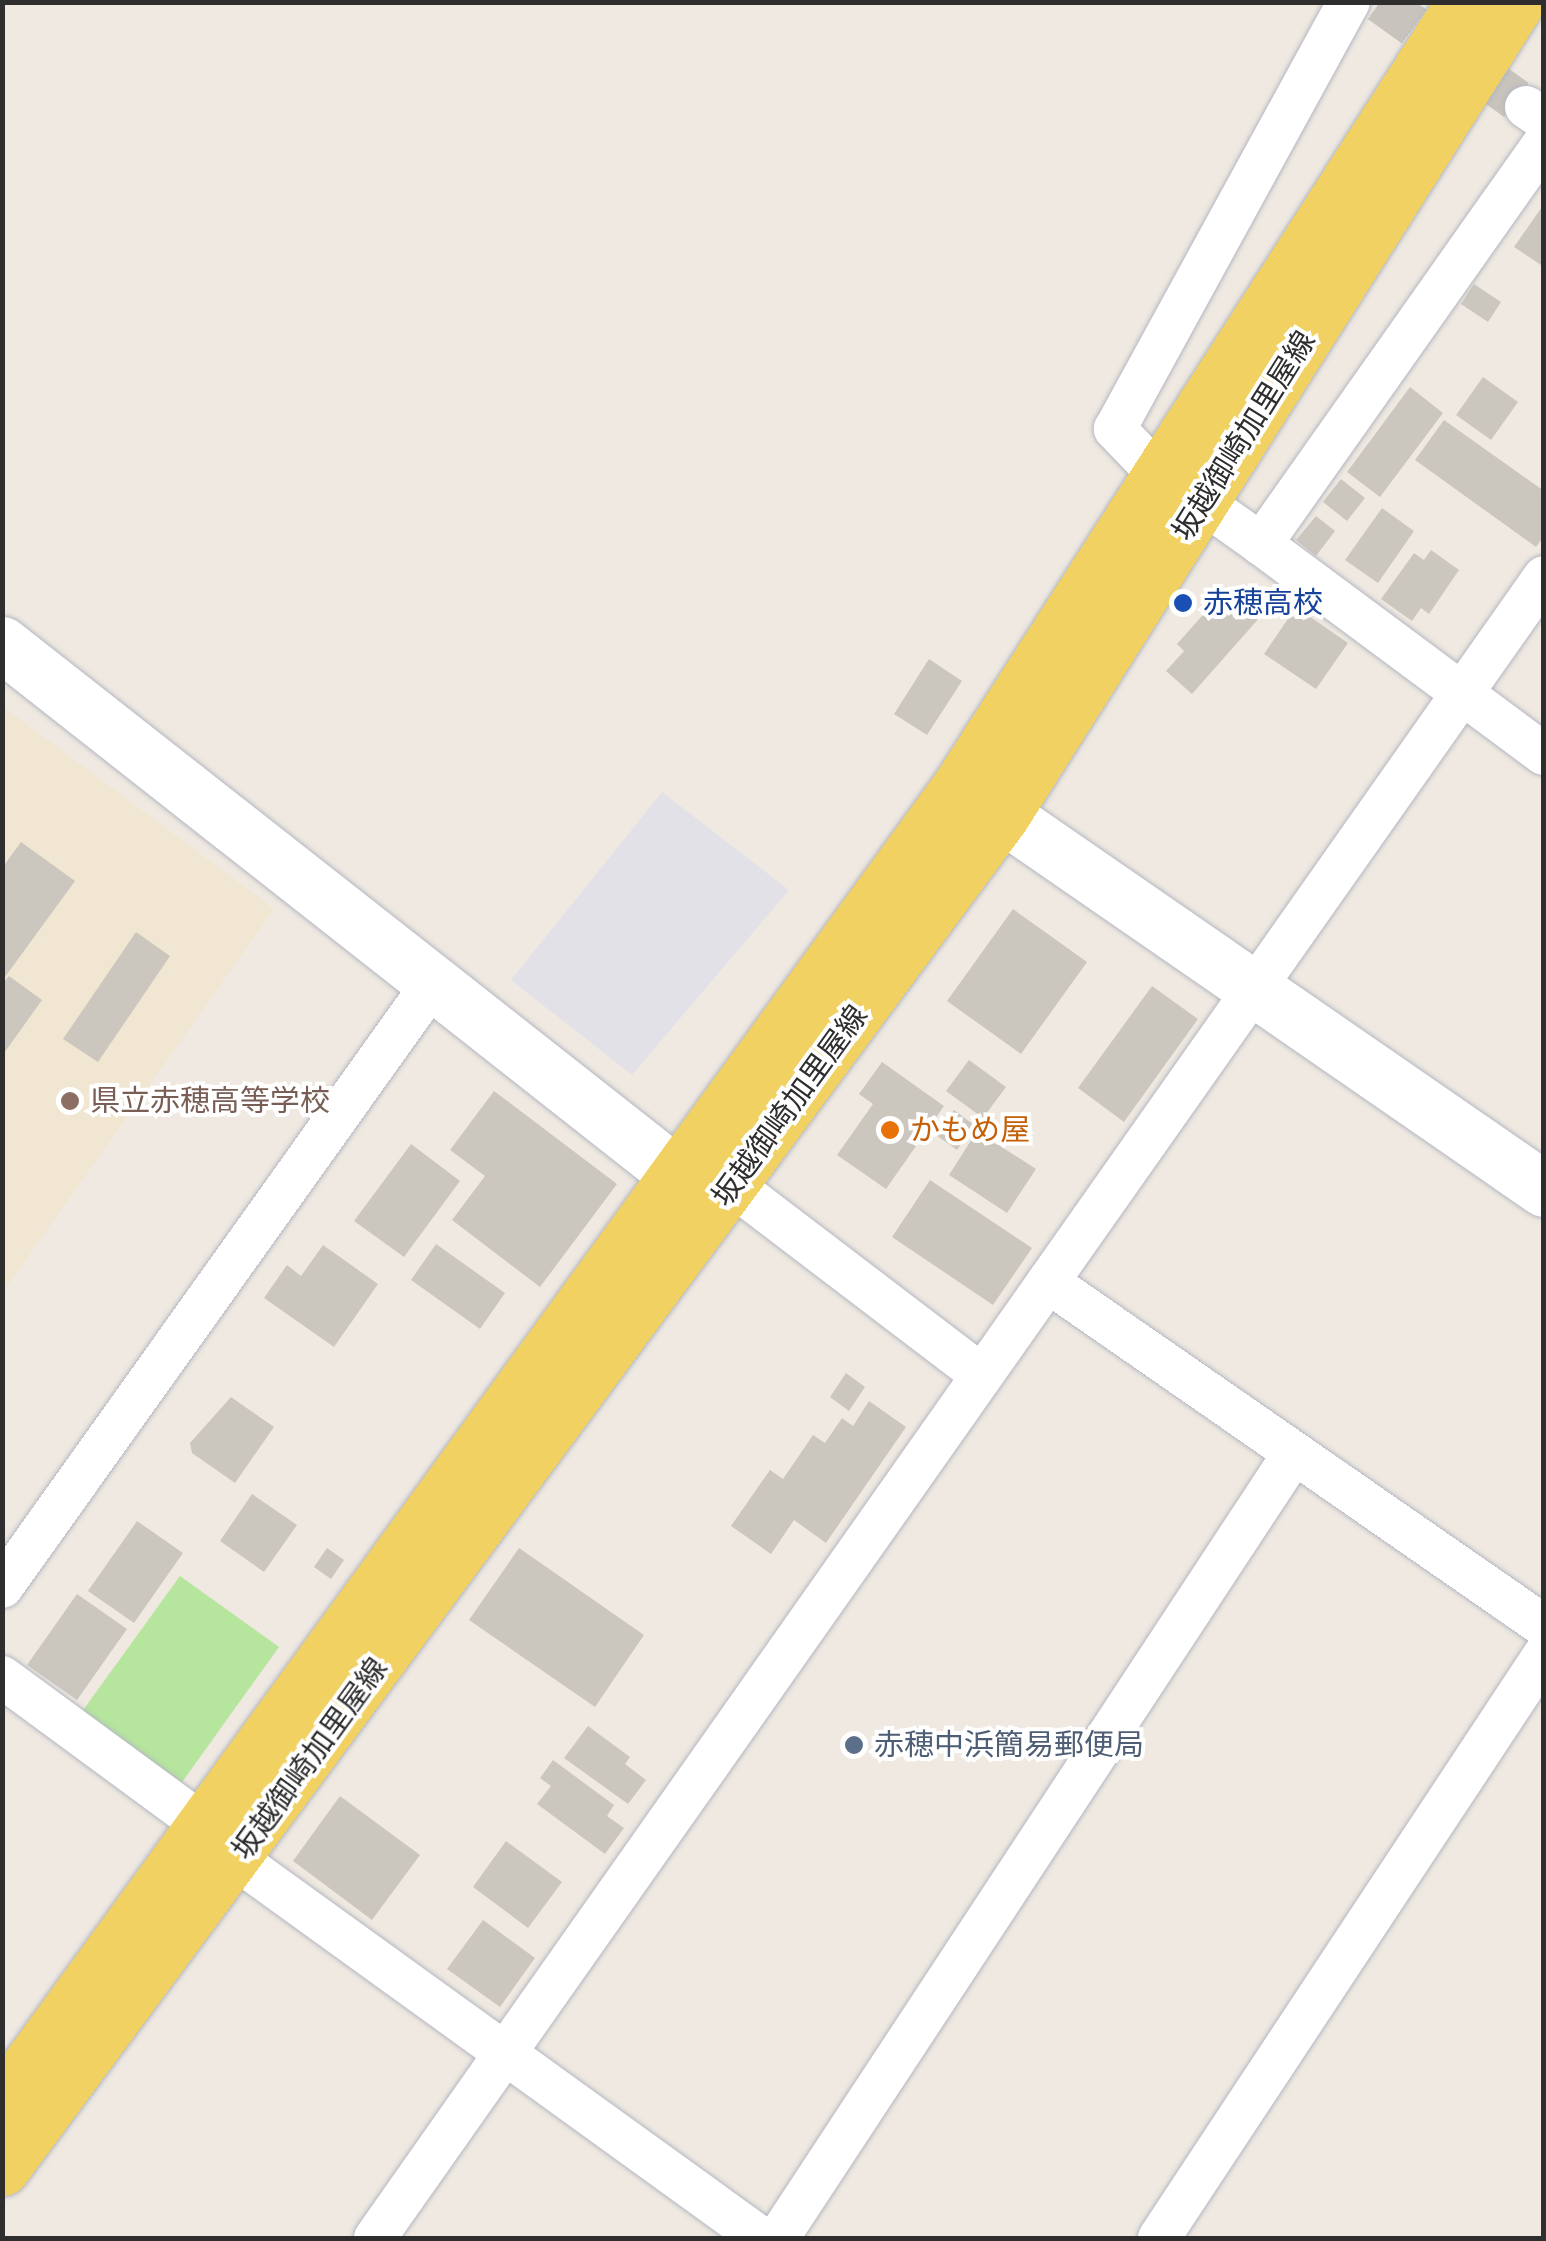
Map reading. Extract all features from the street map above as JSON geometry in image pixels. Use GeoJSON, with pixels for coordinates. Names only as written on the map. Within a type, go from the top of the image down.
{"type":"FeatureCollection","features":[{"type":"Feature","properties":{"kind":"main road","name":"坂越御崎加里屋線"},"geometry":{"type":"LineString","coordinates":[[1181,488],[1464,2]]}},
{"type":"Feature","properties":{"kind":"main road","name":"坂越御崎加里屋線"},"geometry":{"type":"LineString","coordinates":[[2,2104],[221,1843],[732,1186],[1181,488],[1517,2]]}},
{"type":"Feature","properties":{"kind":"main road","name":"坂越御崎加里屋線"},"geometry":{"type":"LineString","coordinates":[[2,2168],[675,1173],[981,801]]}},
{"type":"Feature","properties":{"kind":"street"},"geometry":{"type":"LineString","coordinates":[[1349,2],[1115,428],[1181,488],[1261,544],[1460,697],[1544,754]]}},
{"type":"Feature","properties":{"kind":"street"},"geometry":{"type":"LineString","coordinates":[[1261,544],[1538,123]]}},
{"type":"Feature","properties":{"kind":"street"},"geometry":{"type":"LineString","coordinates":[[375,2238],[508,2055],[1544,578]]}},
{"type":"Feature","properties":{"kind":"street"},"geometry":{"type":"LineString","coordinates":[[2,644],[675,1173],[732,1186],[982,1375]]}},
{"type":"Feature","properties":{"kind":"street"},"geometry":{"type":"LineString","coordinates":[[981,801],[1544,1189]]}},
{"type":"Feature","properties":{"kind":"street"},"geometry":{"type":"LineString","coordinates":[[2,1586],[433,984]]}},
{"type":"Feature","properties":{"kind":"street"},"geometry":{"type":"LineString","coordinates":[[1048,1282],[1544,1626]]}},
{"type":"Feature","properties":{"kind":"street"},"geometry":{"type":"LineString","coordinates":[[778,2238],[1294,1453]]}},
{"type":"Feature","properties":{"kind":"street"},"geometry":{"type":"LineString","coordinates":[[1159,2238],[1544,1655]]}},
{"type":"Feature","properties":{"kind":"street"},"geometry":{"type":"LineString","coordinates":[[2,1677],[221,1843],[761,2238]]}},
{"type":"Feature","properties":{"kind":"shaded area","name":"県立赤穂高等学校"},"geometry":{"type":"Polygon","coordinates":[[[3,707],[274,909],[3,1292],[3,707]]]}},
{"type":"Feature","properties":{"kind":"shaded area"},"geometry":{"type":"Polygon","coordinates":[[[662,792],[789,890],[632,1075],[511,980],[662,792]]]}},
{"type":"Feature","properties":{"kind":"green space"},"geometry":{"type":"Polygon","coordinates":[[[180,1576],[279,1647],[180,1785],[81,1713],[180,1576]]]}},
{"type":"Feature","properties":{"kind":"building"},"geometry":{"type":"Polygon","coordinates":[[[1544,204],[1544,267],[1514,247],[1544,204]]]}},
{"type":"Feature","properties":{"kind":"building"},"geometry":{"type":"Polygon","coordinates":[[[1474,284],[1501,302],[1488,322],[1461,304],[1474,284]]]}},
{"type":"Feature","properties":{"kind":"building"},"geometry":{"type":"Polygon","coordinates":[[[1483,377],[1518,402],[1491,440],[1456,415],[1483,377]]]}},
{"type":"Feature","properties":{"kind":"building"},"geometry":{"type":"Polygon","coordinates":[[[1410,387],[1443,413],[1380,497],[1347,472],[1410,387]]]}},
{"type":"Feature","properties":{"kind":"building"},"geometry":{"type":"Polygon","coordinates":[[[1444,420],[1544,491],[1544,536],[1536,547],[1415,460],[1444,420]]]}},
{"type":"Feature","properties":{"kind":"building"},"geometry":{"type":"Polygon","coordinates":[[[1341,479],[1365,498],[1347,521],[1323,502],[1341,479]]]}},
{"type":"Feature","properties":{"kind":"building"},"geometry":{"type":"Polygon","coordinates":[[[1382,508],[1414,531],[1378,583],[1345,560],[1382,508]]]}},
{"type":"Feature","properties":{"kind":"building"},"geometry":{"type":"Polygon","coordinates":[[[1316,516],[1335,531],[1316,556],[1296,540],[1316,516]]]}},
{"type":"Feature","properties":{"kind":"building"},"geometry":{"type":"Polygon","coordinates":[[[1431,550],[1459,570],[1429,614],[1421,608],[1412,621],[1381,599],[1414,553],[1424,560],[1431,550]]]}},
{"type":"Feature","properties":{"kind":"building"},"geometry":{"type":"Polygon","coordinates":[[[1235,593],[1261,616],[1192,694],[1166,671],[1184,651],[1177,644],[1218,598],[1225,604],[1235,593]]]}},
{"type":"Feature","properties":{"kind":"building"},"geometry":{"type":"Polygon","coordinates":[[[1296,607],[1348,643],[1316,689],[1264,654],[1296,607]]]}},
{"type":"Feature","properties":{"kind":"building"},"geometry":{"type":"Polygon","coordinates":[[[929,659],[962,681],[927,735],[894,714],[929,659]]]}},
{"type":"Feature","properties":{"kind":"building"},"geometry":{"type":"Polygon","coordinates":[[[21,842],[75,881],[2,981],[2,868],[21,842]]]}},
{"type":"Feature","properties":{"kind":"building"},"geometry":{"type":"Polygon","coordinates":[[[1013,909],[1087,962],[1021,1054],[947,1001],[1013,909]]]}},
{"type":"Feature","properties":{"kind":"building"},"geometry":{"type":"Polygon","coordinates":[[[136,932],[170,956],[98,1062],[63,1039],[136,932]]]}},
{"type":"Feature","properties":{"kind":"building"},"geometry":{"type":"Polygon","coordinates":[[[9,976],[42,1000],[2,1056],[2,984],[9,976]]]}},
{"type":"Feature","properties":{"kind":"building"},"geometry":{"type":"Polygon","coordinates":[[[1152,986],[1198,1019],[1124,1122],[1078,1088],[1152,986]]]}},
{"type":"Feature","properties":{"kind":"building"},"geometry":{"type":"Polygon","coordinates":[[[969,1060],[1006,1087],[983,1118],[946,1091],[969,1060]]]}},
{"type":"Feature","properties":{"kind":"building"},"geometry":{"type":"Polygon","coordinates":[[[882,1062],[944,1106],[886,1189],[837,1155],[873,1104],[859,1094],[882,1062]]]}},
{"type":"Feature","properties":{"kind":"building"},"geometry":{"type":"Polygon","coordinates":[[[494,1091],[617,1184],[540,1287],[452,1220],[485,1176],[450,1150],[494,1091]]]}},
{"type":"Feature","properties":{"kind":"building"},"geometry":{"type":"Polygon","coordinates":[[[954,1110],[974,1125],[957,1150],[936,1135],[954,1110]]]}},
{"type":"Feature","properties":{"kind":"building"},"geometry":{"type":"Polygon","coordinates":[[[977,1131],[1036,1169],[1007,1213],[949,1175],[977,1131]]]}},
{"type":"Feature","properties":{"kind":"building"},"geometry":{"type":"Polygon","coordinates":[[[411,1144],[460,1181],[404,1257],[354,1221],[411,1144]]]}},
{"type":"Feature","properties":{"kind":"building"},"geometry":{"type":"Polygon","coordinates":[[[930,1180],[1032,1248],[993,1305],[892,1237],[930,1180]]]}},
{"type":"Feature","properties":{"kind":"building"},"geometry":{"type":"Polygon","coordinates":[[[436,1244],[505,1293],[480,1329],[411,1280],[436,1244]]]}},
{"type":"Feature","properties":{"kind":"building"},"geometry":{"type":"Polygon","coordinates":[[[323,1245],[378,1284],[334,1347],[264,1298],[287,1265],[301,1276],[323,1245]]]}},
{"type":"Feature","properties":{"kind":"building"},"geometry":{"type":"Polygon","coordinates":[[[846,1373],[865,1387],[849,1411],[830,1397],[846,1373]]]}},
{"type":"Feature","properties":{"kind":"building"},"geometry":{"type":"Polygon","coordinates":[[[231,1397],[274,1427],[235,1483],[192,1453],[190,1443],[231,1397]]]}},
{"type":"Feature","properties":{"kind":"building"},"geometry":{"type":"Polygon","coordinates":[[[869,1401],[906,1427],[826,1543],[794,1520],[771,1554],[731,1526],[770,1470],[783,1479],[813,1435],[825,1443],[842,1418],[853,1426],[869,1401]]]}},
{"type":"Feature","properties":{"kind":"building"},"geometry":{"type":"Polygon","coordinates":[[[252,1494],[297,1525],[264,1572],[220,1541],[252,1494]]]}},
{"type":"Feature","properties":{"kind":"building"},"geometry":{"type":"Polygon","coordinates":[[[137,1521],[183,1553],[134,1623],[88,1591],[137,1521]]]}},
{"type":"Feature","properties":{"kind":"building"},"geometry":{"type":"Polygon","coordinates":[[[327,1548],[344,1560],[331,1579],[314,1567],[327,1548]]]}},
{"type":"Feature","properties":{"kind":"building"},"geometry":{"type":"Polygon","coordinates":[[[519,1548],[644,1635],[595,1707],[469,1620],[519,1548]]]}},
{"type":"Feature","properties":{"kind":"building"},"geometry":{"type":"Polygon","coordinates":[[[77,1594],[127,1629],[77,1700],[27,1665],[77,1594]]]}},
{"type":"Feature","properties":{"kind":"building"},"geometry":{"type":"Polygon","coordinates":[[[588,1726],[630,1757],[625,1764],[646,1780],[628,1804],[564,1758],[588,1726]]]}},
{"type":"Feature","properties":{"kind":"building"},"geometry":{"type":"Polygon","coordinates":[[[553,1760],[614,1805],[607,1816],[624,1828],[605,1854],[537,1804],[551,1786],[540,1778],[553,1760]]]}},
{"type":"Feature","properties":{"kind":"building"},"geometry":{"type":"Polygon","coordinates":[[[340,1796],[420,1855],[372,1920],[293,1861],[340,1796]]]}},
{"type":"Feature","properties":{"kind":"building"},"geometry":{"type":"Polygon","coordinates":[[[506,1841],[562,1882],[528,1928],[473,1887],[506,1841]]]}},
{"type":"Feature","properties":{"kind":"building"},"geometry":{"type":"Polygon","coordinates":[[[483,1920],[535,1958],[500,2007],[447,1969],[483,1920]]]}},
{"type":"Feature","properties":{"kind":"tunnel"},"geometry":{"type":"LineString","coordinates":[[1380,2],[1526,107]]}},
{"type":"Feature","properties":{"kind":"place","name":"赤穂高校"},"geometry":{"type":"Point","coordinates":[1183,603]}},
{"type":"Feature","properties":{"kind":"place","name":"県立赤穂高等学校"},"geometry":{"type":"Point","coordinates":[70,1101]}},
{"type":"Feature","properties":{"kind":"place","name":"かもめ屋"},"geometry":{"type":"Point","coordinates":[890,1130]}},
{"type":"Feature","properties":{"kind":"place","name":"赤穂中浜簡易郵便局"},"geometry":{"type":"Point","coordinates":[854,1745]}}]}
